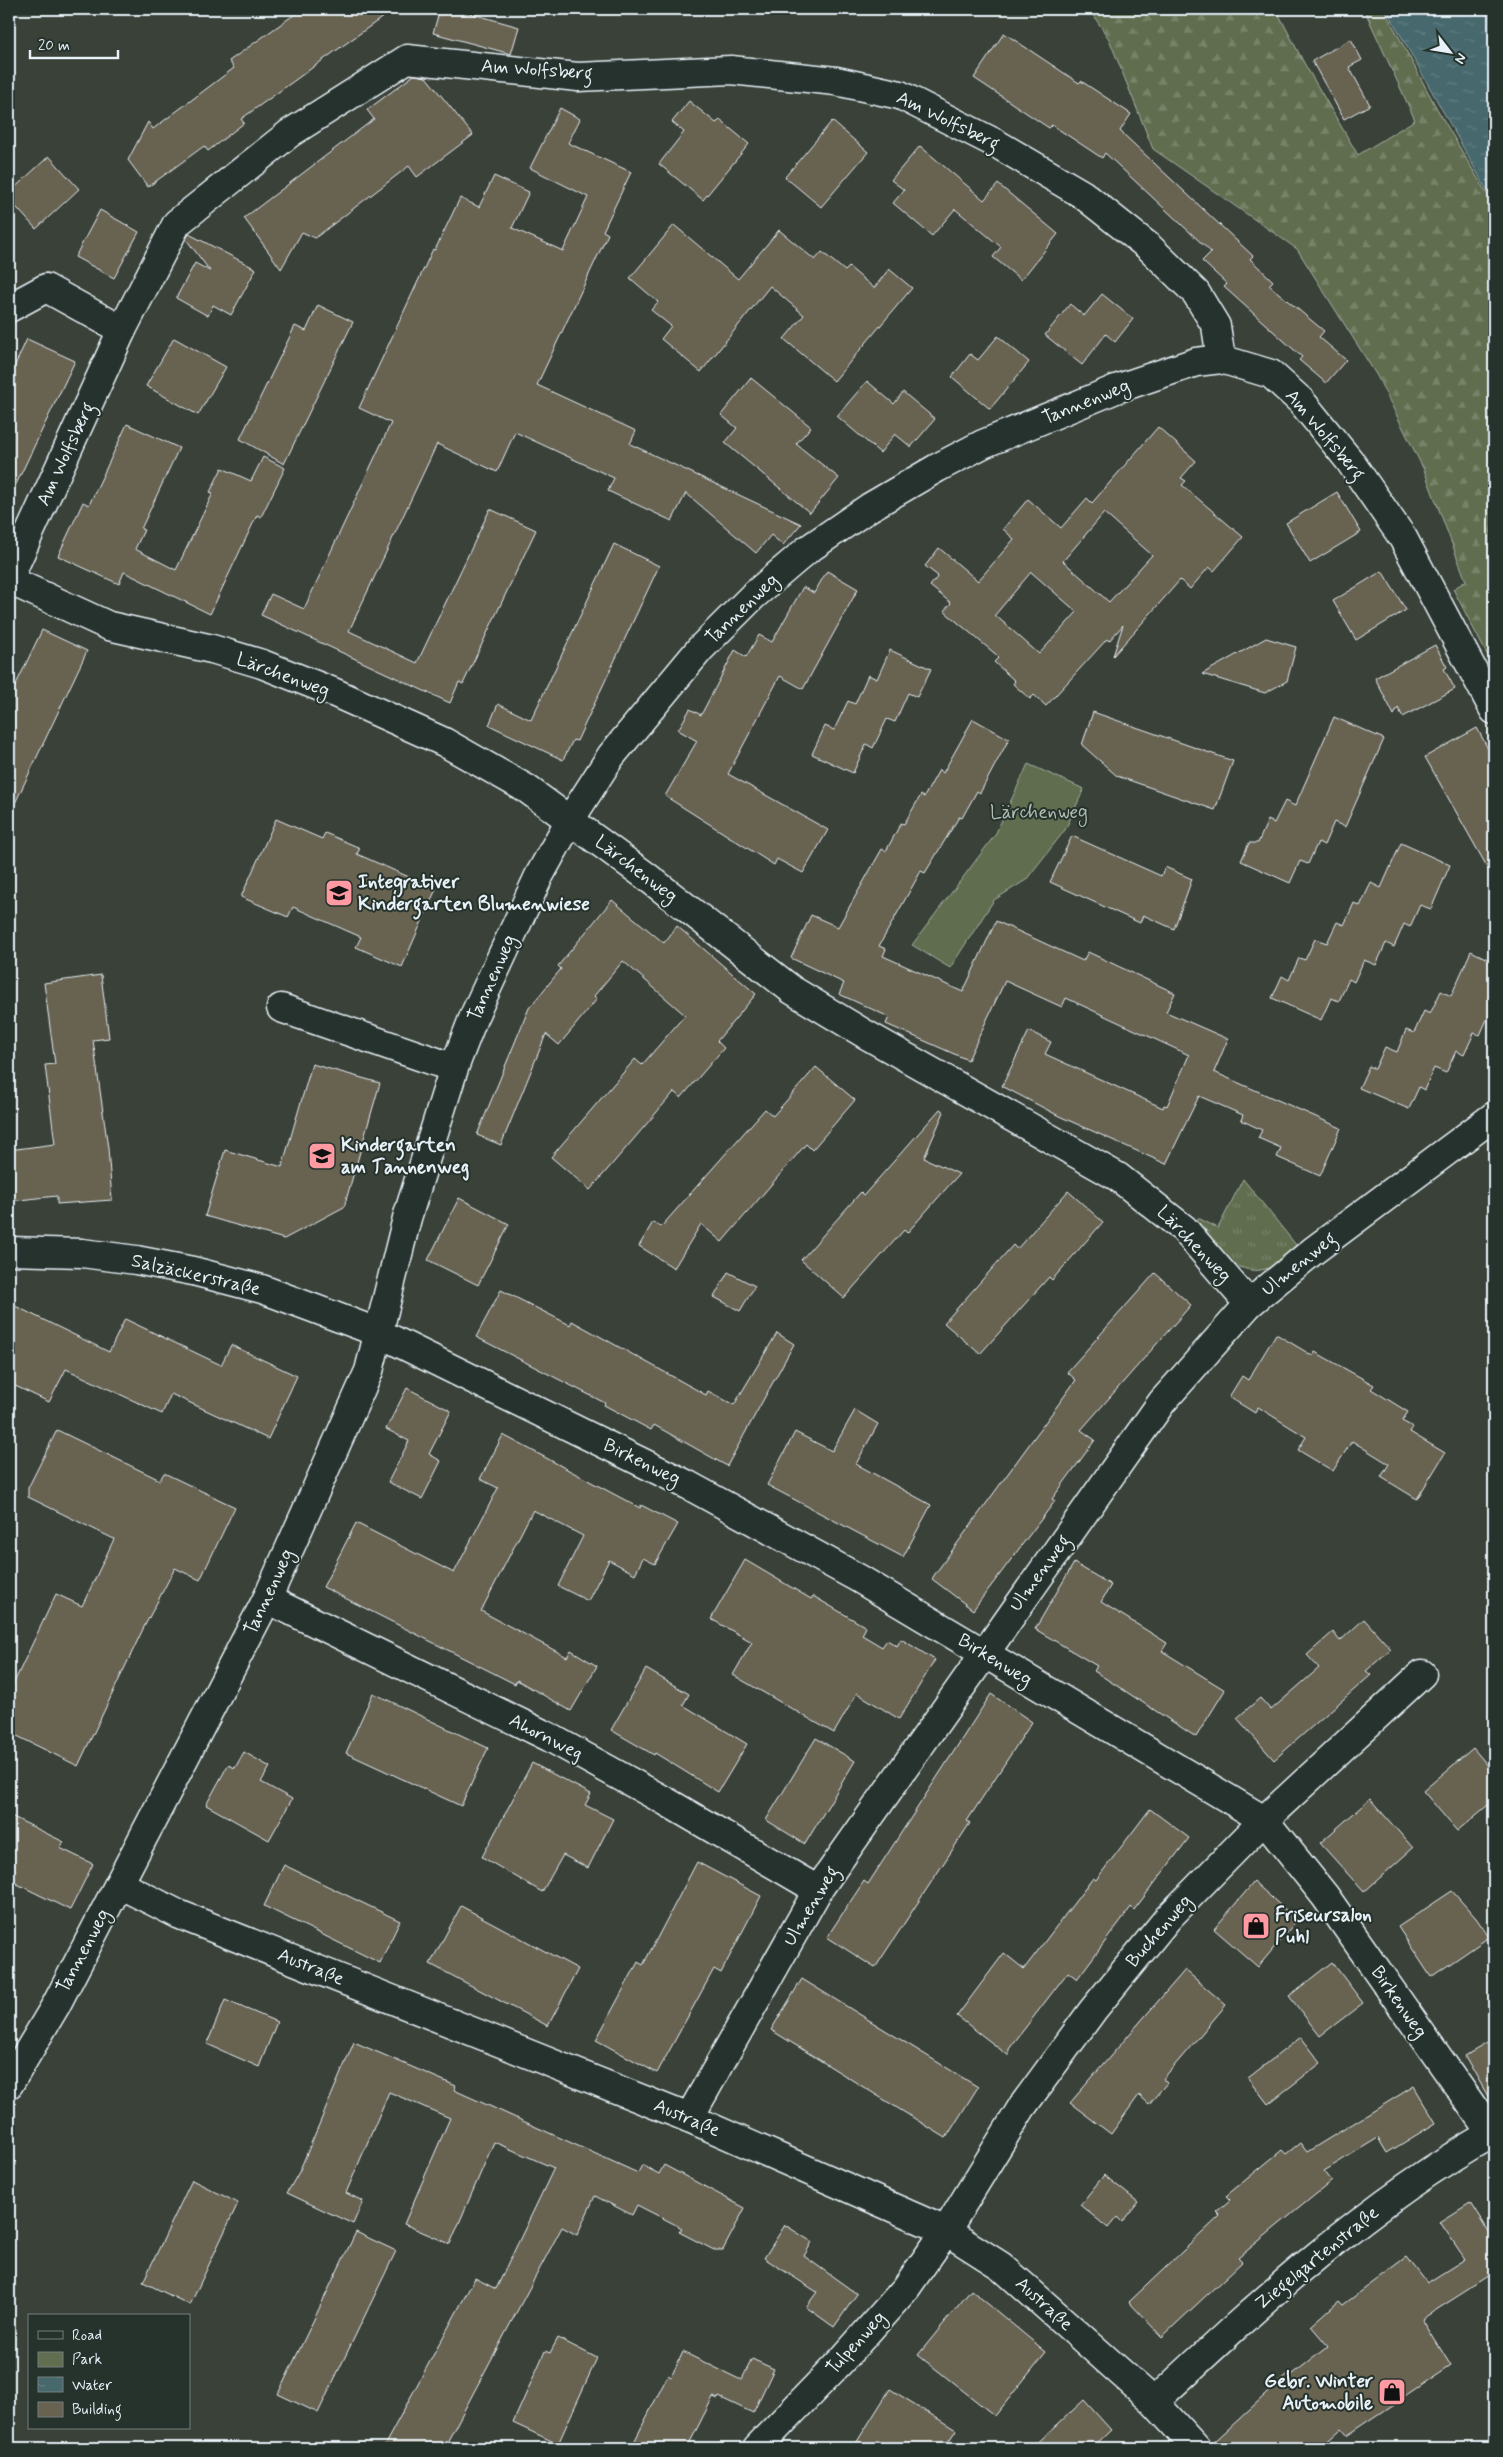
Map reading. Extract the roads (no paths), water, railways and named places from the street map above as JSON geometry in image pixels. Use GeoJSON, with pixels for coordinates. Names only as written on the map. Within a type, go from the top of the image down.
{"type":"FeatureCollection","features":[{"type":"Feature","properties":{"kind":"street","name":"Am Wolfsberg"},"geometry":{"type":"LineString","coordinates":[[9,579],[122,330],[177,223],[290,133],[407,59],[578,76],[731,70],[836,81],[900,95],[997,144],[1082,194],[1149,247],[1196,293],[1216,326],[1221,359],[1271,374],[1301,401],[1349,460],[1402,538],[1494,710]]}},
{"type":"Feature","properties":{"kind":"street"},"geometry":{"type":"LineString","coordinates":[[9,308],[46,288],[122,330]]}},
{"type":"Feature","properties":{"kind":"street","name":"Tannenweg"},"geometry":{"type":"LineString","coordinates":[[9,2084],[56,2005],[267,1599],[368,1371],[407,1218],[454,1068],[502,954],[570,820],[611,756],[694,656],[753,596],[808,550],[870,507],[983,444],[1116,389],[1196,362],[1221,359]]}},
{"type":"Feature","properties":{"kind":"street","name":"Lärchenweg"},"geometry":{"type":"LineString","coordinates":[[9,579],[109,626],[220,652],[262,664],[333,692],[444,742],[527,789],[792,990],[865,1034],[1118,1176],[1184,1229],[1249,1304]]}},
{"type":"Feature","properties":{"kind":"street"},"geometry":{"type":"LineString","coordinates":[[281,1008],[454,1068]]}},
{"type":"Feature","properties":{"kind":"street","name":"Ulmenweg"},"geometry":{"type":"LineString","coordinates":[[689,2118],[818,1890],[983,1653],[1162,1402],[1249,1304],[1313,1251],[1494,1116]]}},
{"type":"Feature","properties":{"kind":"street","name":"Salzäckerstraße"},"geometry":{"type":"LineString","coordinates":[[9,1251],[82,1254],[136,1260],[193,1271],[262,1289],[377,1332]]}},
{"type":"Feature","properties":{"kind":"street","name":"Birkenweg"},"geometry":{"type":"LineString","coordinates":[[377,1332],[688,1485],[858,1578],[1264,1820],[1325,1896],[1493,2133]]}},
{"type":"Feature","properties":{"kind":"street","name":"Ahornweg"},"geometry":{"type":"LineString","coordinates":[[267,1599],[549,1737],[667,1802],[818,1890]]}},
{"type":"Feature","properties":{"kind":"street","name":"Buchenweg"},"geometry":{"type":"LineString","coordinates":[[946,2231],[1022,2107],[1093,2010],[1168,1918],[1264,1820],[1422,1674]]}},
{"type":"Feature","properties":{"kind":"street","name":"Austraße"},"geometry":{"type":"LineString","coordinates":[[119,1884],[178,1914],[689,2118],[946,2231],[1001,2266],[1154,2402],[1196,2448]]}},
{"type":"Feature","properties":{"kind":"street","name":"Ziegelgartenstraße"},"geometry":{"type":"LineString","coordinates":[[1154,2402],[1279,2286],[1355,2226],[1418,2181],[1493,2133]]}},
{"type":"Feature","properties":{"kind":"street","name":"Tulpenweg"},"geometry":{"type":"LineString","coordinates":[[757,2448],[843,2359],[906,2288],[946,2231]]}},
{"type":"Feature","properties":{"kind":"water"},"geometry":{"type":"Polygon","coordinates":[[[1386,9],[1494,9],[1494,203],[1386,9]]]}},
{"type":"Feature","properties":{"kind":"place","name":"Integrativer Kindergarten Blumenwiese"},"geometry":{"type":"Point","coordinates":[339,893]}},
{"type":"Feature","properties":{"kind":"place","name":"Kindergarten am Tannenweg"},"geometry":{"type":"Point","coordinates":[322,1156]}},
{"type":"Feature","properties":{"kind":"place","name":"Friseursalon Puhl"},"geometry":{"type":"Point","coordinates":[1256,1926]}},
{"type":"Feature","properties":{"kind":"place","name":"Gebr. Winter Automobile"},"geometry":{"type":"Point","coordinates":[1392,2392]}}]}
